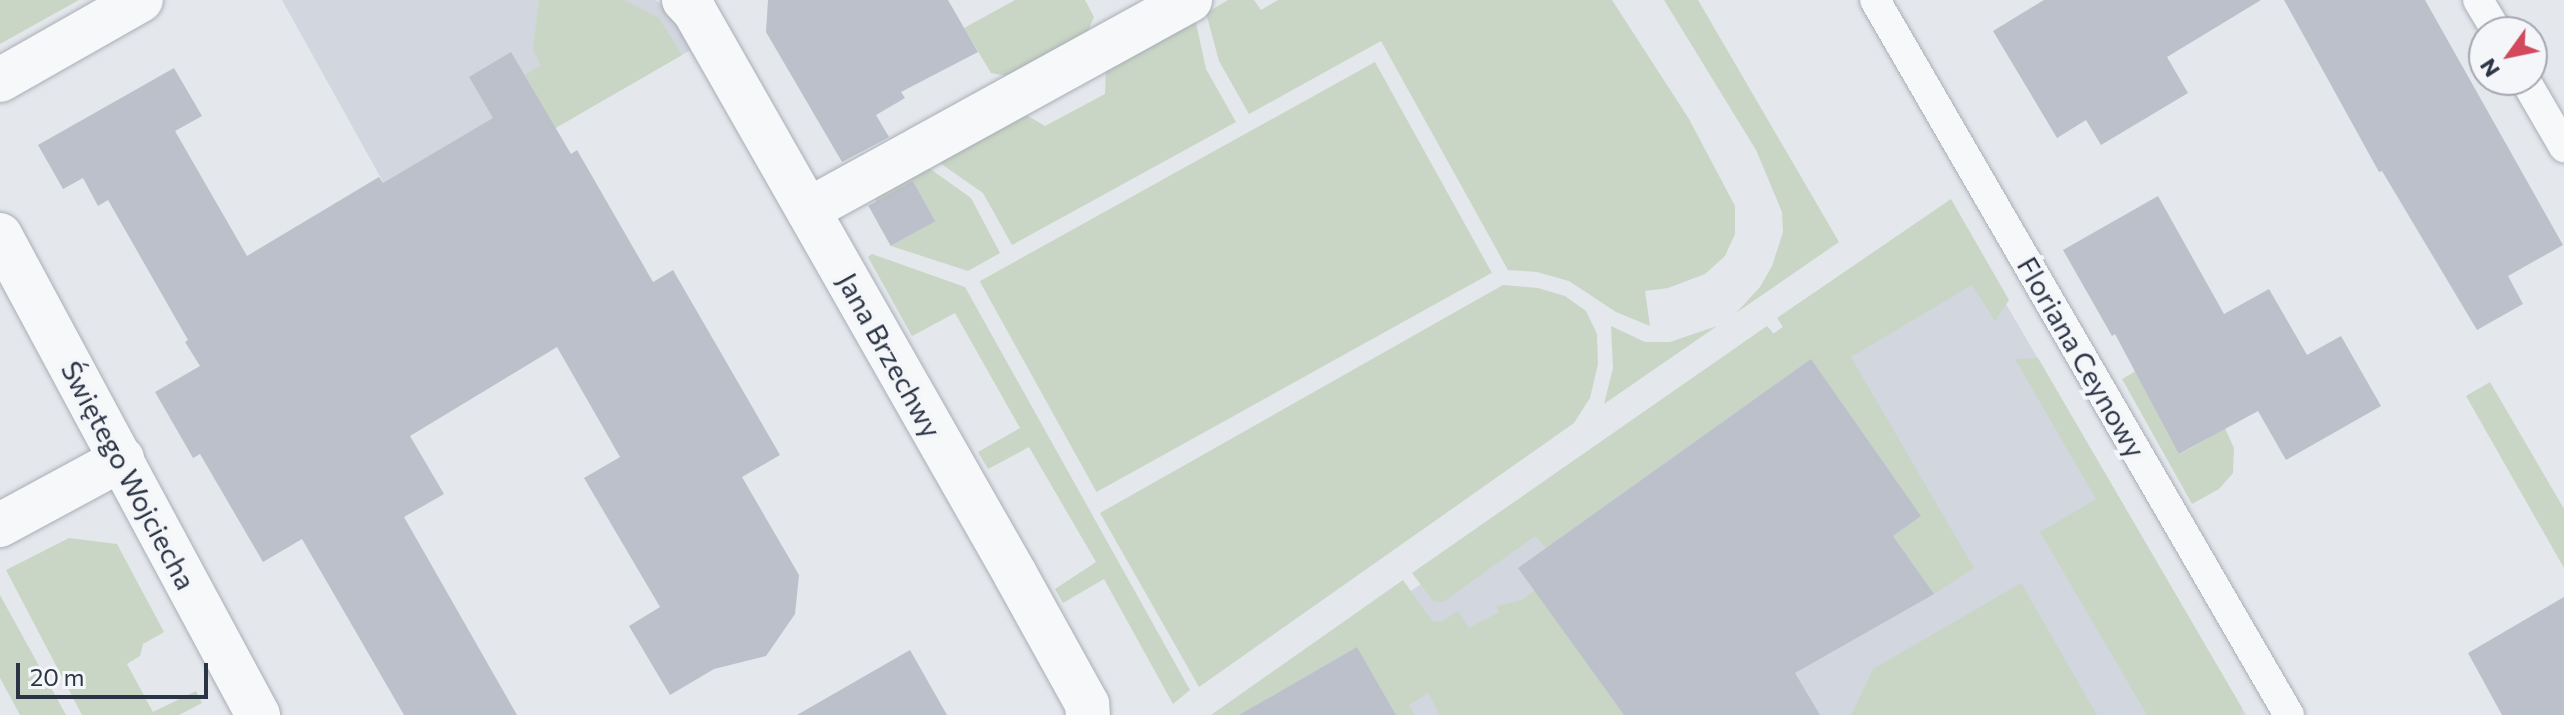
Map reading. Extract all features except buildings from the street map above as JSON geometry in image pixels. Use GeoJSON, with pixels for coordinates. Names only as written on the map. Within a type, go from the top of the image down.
{"type":"FeatureCollection","features":[{"type":"Feature","properties":{"kind":"street"},"geometry":{"type":"LineString","coordinates":[[0,80],[141,0]]}},
{"type":"Feature","properties":{"kind":"street","name":"Jana Brzechwy"},"geometry":{"type":"LineString","coordinates":[[684,0],[695,12],[1015,574],[1087,704],[1088,715]]}},
{"type":"Feature","properties":{"kind":"street"},"geometry":{"type":"LineString","coordinates":[[808,210],[1190,0]]}},
{"type":"Feature","properties":{"kind":"street","name":"Świętego Wojciecha"},"geometry":{"type":"LineString","coordinates":[[0,235],[258,715]]}},
{"type":"Feature","properties":{"kind":"street"},"geometry":{"type":"LineString","coordinates":[[0,525],[122,459]]}},
{"type":"Feature","properties":{"kind":"lane","name":"Floriana Ceynowy"},"geometry":{"type":"LineString","coordinates":[[1875,0],[2289,715]]}},
{"type":"Feature","properties":{"kind":"lane"},"geometry":{"type":"LineString","coordinates":[[2534,96],[2564,147]]}},
{"type":"Feature","properties":{"kind":"shaded area"},"geometry":{"type":"Polygon","coordinates":[[[282,0],[655,0],[668,8],[694,48],[402,216],[282,0]]]}},
{"type":"Feature","properties":{"kind":"shaded area"},"geometry":{"type":"Polygon","coordinates":[[[1950,208],[2246,715],[1243,715],[1373,618],[1950,208]]]}},
{"type":"Feature","properties":{"kind":"green space"},"geometry":{"type":"Polygon","coordinates":[[[0,0],[79,0],[0,44],[0,0]]]}},
{"type":"Feature","properties":{"kind":"green space"},"geometry":{"type":"Polygon","coordinates":[[[539,0],[624,0],[659,18],[682,55],[540,137],[520,103],[535,93],[525,75],[541,65],[533,50],[539,0]]]}},
{"type":"Feature","properties":{"kind":"green space"},"geometry":{"type":"Polygon","coordinates":[[[1015,0],[1085,0],[1094,17],[1087,33],[1007,76],[991,73],[964,28],[1015,0]]]}},
{"type":"Feature","properties":{"kind":"green space"},"geometry":{"type":"Polygon","coordinates":[[[1228,0],[1254,0],[1261,10],[1278,0],[1612,0],[1689,119],[1735,206],[1735,234],[1725,256],[1705,274],[1668,288],[1645,291],[1650,326],[1616,312],[1569,281],[1537,272],[1508,270],[1381,41],[1249,114],[1219,61],[1206,13],[1228,0]]]}},
{"type":"Feature","properties":{"kind":"green space"},"geometry":{"type":"Polygon","coordinates":[[[1664,0],[1698,0],[1839,242],[1736,313],[1760,287],[1772,266],[1783,232],[1782,212],[1756,150],[1664,0]]]}},
{"type":"Feature","properties":{"kind":"green space"},"geometry":{"type":"Polygon","coordinates":[[[1195,18],[1206,69],[1236,122],[1012,245],[983,193],[937,161],[1023,113],[1045,126],[1105,94],[1106,65],[1195,18]]]}},
{"type":"Feature","properties":{"kind":"green space"},"geometry":{"type":"Polygon","coordinates":[[[1375,62],[1492,273],[1097,492],[980,281],[1375,62]]]}},
{"type":"Feature","properties":{"kind":"green space"},"geometry":{"type":"Polygon","coordinates":[[[929,168],[971,198],[1000,253],[968,271],[891,246],[935,221],[913,181],[877,202],[874,198],[929,168]]]}},
{"type":"Feature","properties":{"kind":"green space"},"geometry":{"type":"Polygon","coordinates":[[[1951,199],[2009,300],[1995,321],[1972,285],[1851,357],[1974,568],[1934,594],[1893,536],[1921,516],[1811,359],[1546,548],[1535,536],[1443,602],[1433,601],[1412,573],[1767,326],[1774,334],[1783,327],[1777,318],[1951,199]]]}},
{"type":"Feature","properties":{"kind":"green space"},"geometry":{"type":"Polygon","coordinates":[[[872,254],[965,287],[1190,690],[1173,704],[1104,579],[1063,603],[1055,589],[1096,562],[1029,447],[988,469],[978,452],[1020,428],[955,313],[912,336],[868,257],[872,254]]]}},
{"type":"Feature","properties":{"kind":"green space"},"geometry":{"type":"Polygon","coordinates":[[[1503,285],[1538,288],[1565,296],[1586,311],[1597,334],[1598,364],[1590,398],[1574,423],[1199,687],[1100,513],[1503,285]]]}},
{"type":"Feature","properties":{"kind":"green space"},"geometry":{"type":"Polygon","coordinates":[[[1611,326],[1645,342],[1670,342],[1717,326],[1604,404],[1613,368],[1611,326]]]}},
{"type":"Feature","properties":{"kind":"green space"},"geometry":{"type":"Polygon","coordinates":[[[2211,328],[2155,408],[2180,454],[2207,439],[2223,424],[2234,448],[2233,473],[2219,489],[2192,504],[2122,379],[2211,328]]]}},
{"type":"Feature","properties":{"kind":"green space"},"geometry":{"type":"Polygon","coordinates":[[[2038,358],[2242,708],[2240,715],[2147,715],[2040,532],[2096,499],[2015,359],[2038,358]]]}},
{"type":"Feature","properties":{"kind":"green space"},"geometry":{"type":"Polygon","coordinates":[[[2490,382],[2564,509],[2564,568],[2466,396],[2490,382]]]}},
{"type":"Feature","properties":{"kind":"green space"},"geometry":{"type":"Polygon","coordinates":[[[69,538],[117,544],[164,632],[143,644],[140,656],[127,664],[153,712],[196,691],[202,703],[179,715],[82,715],[6,570],[69,538]]]}},
{"type":"Feature","properties":{"kind":"green space"},"geometry":{"type":"Polygon","coordinates":[[[1403,580],[1433,622],[1442,621],[1458,611],[1469,628],[1499,612],[1496,606],[1522,600],[1535,590],[1624,715],[1440,715],[1428,693],[1409,705],[1415,715],[1392,715],[1394,711],[1357,647],[1265,700],[1272,715],[1211,715],[1403,580]]]}},
{"type":"Feature","properties":{"kind":"green space"},"geometry":{"type":"Polygon","coordinates":[[[2021,583],[2097,715],[1851,715],[1873,669],[2021,583]]]}},
{"type":"Feature","properties":{"kind":"green space"},"geometry":{"type":"Polygon","coordinates":[[[0,595],[66,715],[20,715],[0,678],[0,595]]]}}]}
